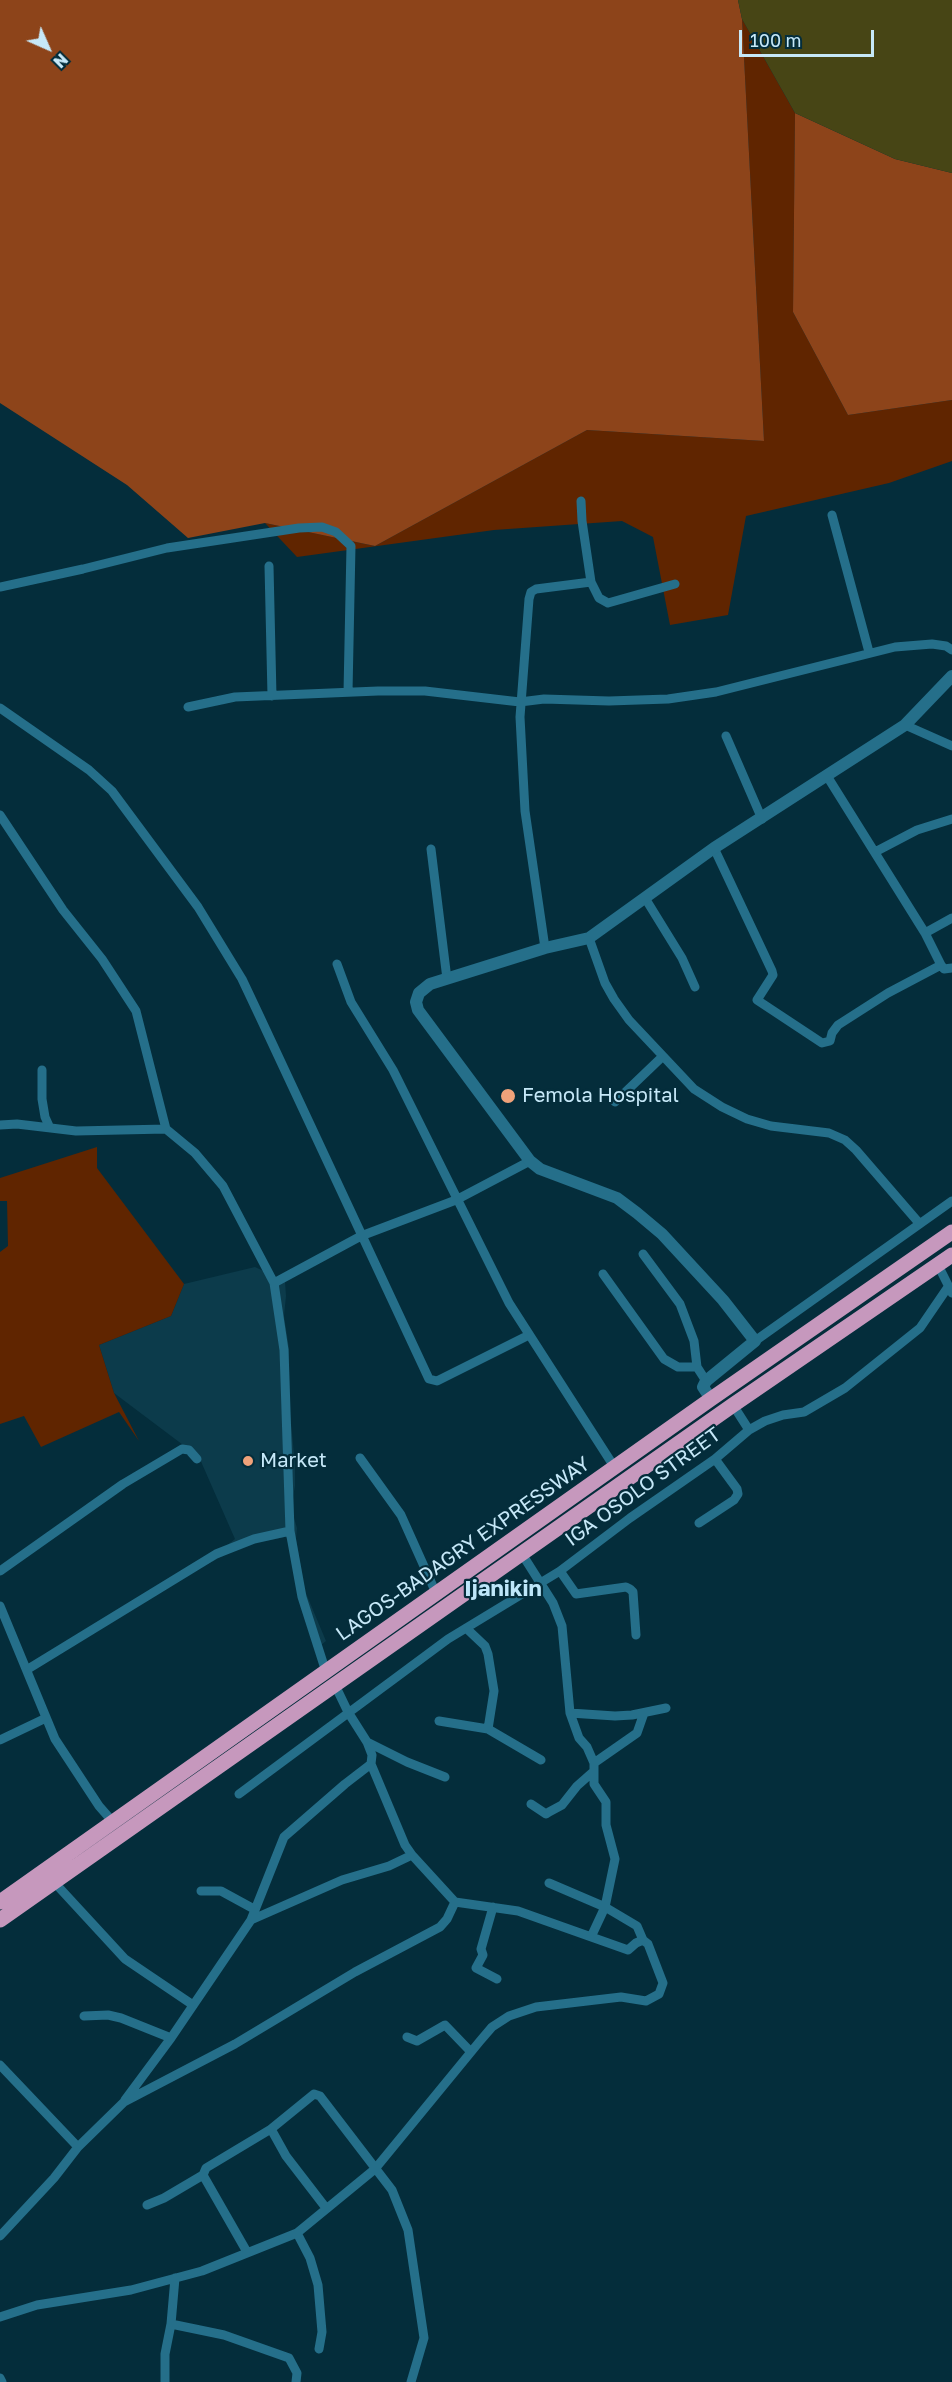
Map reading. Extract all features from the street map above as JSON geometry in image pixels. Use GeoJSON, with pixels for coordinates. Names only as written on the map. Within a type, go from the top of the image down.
{"type":"FeatureCollection","features":[{"type":"Feature","properties":{"kind":"highway","name":"LAGOS-BADAGRY EXPRESSWAY"},"geometry":{"type":"LineString","coordinates":[[0,1902],[711,1399],[952,1232]]}},
{"type":"Feature","properties":{"kind":"highway","name":"LAGOS-BADAGRY EXPRESSWAY"},"geometry":{"type":"LineString","coordinates":[[0,1920],[733,1405],[952,1255]]}},
{"type":"Feature","properties":{"kind":"street"},"geometry":{"type":"LineString","coordinates":[[581,501],[591,582],[599,598],[608,603],[675,584]]}},
{"type":"Feature","properties":{"kind":"street"},"geometry":{"type":"LineString","coordinates":[[832,515],[869,652]]}},
{"type":"Feature","properties":{"kind":"street"},"geometry":{"type":"LineString","coordinates":[[0,587],[167,548],[299,528],[322,527],[336,532],[351,546],[348,692]]}},
{"type":"Feature","properties":{"kind":"street"},"geometry":{"type":"LineString","coordinates":[[269,567],[272,696]]}},
{"type":"Feature","properties":{"kind":"street"},"geometry":{"type":"LineString","coordinates":[[546,948],[525,811],[520,702],[531,592],[536,588],[591,582]]}},
{"type":"Feature","properties":{"kind":"street"},"geometry":{"type":"LineString","coordinates":[[188,707],[235,697],[348,692],[425,691],[520,702],[544,699],[609,701],[691,696],[895,646],[932,644],[946,646],[952,650]]}},
{"type":"Feature","properties":{"kind":"street"},"geometry":{"type":"LineString","coordinates":[[755,1341],[723,1300],[662,1234],[637,1213],[617,1198],[540,1169],[530,1161],[418,1010],[416,1002],[419,993],[430,984],[546,948],[589,938],[714,848],[905,725],[952,676]]}},
{"type":"Feature","properties":{"kind":"street"},"geometry":{"type":"LineString","coordinates":[[0,708],[89,770],[112,790],[198,907],[242,979],[361,1236],[432,1381],[437,1381],[529,1335]]}},
{"type":"Feature","properties":{"kind":"street"},"geometry":{"type":"LineString","coordinates":[[905,725],[952,746]]}},
{"type":"Feature","properties":{"kind":"street"},"geometry":{"type":"LineString","coordinates":[[726,736],[762,819]]}},
{"type":"Feature","properties":{"kind":"street"},"geometry":{"type":"LineString","coordinates":[[827,776],[925,933],[941,965],[944,969],[952,968]]}},
{"type":"Feature","properties":{"kind":"street"},"geometry":{"type":"LineString","coordinates":[[0,815],[63,910],[102,959],[136,1011],[165,1129],[195,1154],[223,1186],[274,1283],[284,1350],[290,1531],[302,1597],[326,1672]]}},
{"type":"Feature","properties":{"kind":"street"},"geometry":{"type":"LineString","coordinates":[[875,852],[917,830],[952,819]]}},
{"type":"Feature","properties":{"kind":"street"},"geometry":{"type":"LineString","coordinates":[[714,848],[772,971],[773,975],[757,1000],[822,1043],[830,1041],[838,1025],[888,993],[941,965]]}},
{"type":"Feature","properties":{"kind":"street"},"geometry":{"type":"LineString","coordinates":[[431,849],[447,979]]}},
{"type":"Feature","properties":{"kind":"street"},"geometry":{"type":"LineString","coordinates":[[645,898],[682,958],[695,987]]}},
{"type":"Feature","properties":{"kind":"street"},"geometry":{"type":"LineString","coordinates":[[925,933],[952,918]]}},
{"type":"Feature","properties":{"kind":"street"},"geometry":{"type":"LineString","coordinates":[[589,938],[605,983],[629,1020],[694,1089],[722,1107],[747,1119],[771,1126],[829,1133],[845,1140],[919,1223]]}},
{"type":"Feature","properties":{"kind":"street"},"geometry":{"type":"LineString","coordinates":[[337,964],[351,1002],[393,1070],[509,1303],[615,1468]]}},
{"type":"Feature","properties":{"kind":"street"},"geometry":{"type":"LineString","coordinates":[[615,1102],[662,1057]]}},
{"type":"Feature","properties":{"kind":"street"},"geometry":{"type":"LineString","coordinates":[[42,1070],[42,1099],[45,1117],[50,1128]]}},
{"type":"Feature","properties":{"kind":"street"},"geometry":{"type":"LineString","coordinates":[[0,1125],[17,1124],[76,1131],[165,1129]]}},
{"type":"Feature","properties":{"kind":"street"},"geometry":{"type":"LineString","coordinates":[[274,1283],[361,1236],[456,1200],[530,1161]]}},
{"type":"Feature","properties":{"kind":"street"},"geometry":{"type":"LineString","coordinates":[[711,1399],[703,1387],[706,1382],[755,1341],[952,1201]]}},
{"type":"Feature","properties":{"kind":"street"},"geometry":{"type":"LineString","coordinates":[[643,1254],[680,1304],[694,1341],[697,1367],[706,1382]]}},
{"type":"Feature","properties":{"kind":"street"},"geometry":{"type":"LineString","coordinates":[[938,1265],[950,1290]]}},
{"type":"Feature","properties":{"kind":"street"},"geometry":{"type":"LineString","coordinates":[[603,1274],[664,1359],[678,1367],[697,1367]]}},
{"type":"Feature","properties":{"kind":"street","name":"IGA OSOLO STREET"},"geometry":{"type":"LineString","coordinates":[[239,1794],[348,1712],[466,1628],[560,1571],[630,1518],[715,1459],[749,1430],[783,1415],[804,1412],[845,1388],[920,1328],[950,1290]]}},
{"type":"Feature","properties":{"kind":"street"},"geometry":{"type":"LineString","coordinates":[[733,1405],[749,1430]]}},
{"type":"Feature","properties":{"kind":"street"},"geometry":{"type":"LineString","coordinates":[[0,1571],[123,1484],[182,1449],[189,1450],[197,1459]]}},
{"type":"Feature","properties":{"kind":"street"},"geometry":{"type":"LineString","coordinates":[[360,1458],[401,1515],[436,1593]]}},
{"type":"Feature","properties":{"kind":"street"},"geometry":{"type":"LineString","coordinates":[[699,1522],[734,1500],[738,1494],[737,1489],[715,1459]]}},
{"type":"Feature","properties":{"kind":"street"},"geometry":{"type":"LineString","coordinates":[[28,1669],[216,1554],[254,1539],[290,1531]]}},
{"type":"Feature","properties":{"kind":"street"},"geometry":{"type":"LineString","coordinates":[[522,1554],[538,1583],[553,1603],[562,1626],[570,1713],[579,1738],[587,1747],[594,1767],[594,1784],[606,1802],[606,1825],[615,1859],[605,1907],[591,1937]]}},
{"type":"Feature","properties":{"kind":"street"},"geometry":{"type":"LineString","coordinates":[[560,1571],[576,1594],[626,1587],[630,1589],[633,1592],[636,1635]]}},
{"type":"Feature","properties":{"kind":"street"},"geometry":{"type":"LineString","coordinates":[[0,1606],[2,1619],[28,1669],[55,1739],[99,1806],[113,1822]]}},
{"type":"Feature","properties":{"kind":"street"},"geometry":{"type":"LineString","coordinates":[[466,1628],[485,1646],[488,1654],[494,1691],[488,1728]]}},
{"type":"Feature","properties":{"kind":"street"},"geometry":{"type":"LineString","coordinates":[[335,1685],[348,1712],[367,1742],[372,1755],[371,1764],[399,1832],[412,1856],[455,1902],[535,1915],[560,1927],[628,1950],[643,1940]]}},
{"type":"Feature","properties":{"kind":"street"},"geometry":{"type":"LineString","coordinates":[[570,1713],[615,1716],[666,1708]]}},
{"type":"Feature","properties":{"kind":"street"},"geometry":{"type":"LineString","coordinates":[[531,1804],[546,1814],[562,1805],[594,1767],[637,1733],[644,1713]]}},
{"type":"Feature","properties":{"kind":"street"},"geometry":{"type":"LineString","coordinates":[[0,1740],[46,1718]]}},
{"type":"Feature","properties":{"kind":"street"},"geometry":{"type":"LineString","coordinates":[[439,1721],[488,1728],[541,1760]]}},
{"type":"Feature","properties":{"kind":"street"},"geometry":{"type":"LineString","coordinates":[[367,1742],[407,1762],[445,1777]]}},
{"type":"Feature","properties":{"kind":"street"},"geometry":{"type":"LineString","coordinates":[[0,2236],[54,2178],[78,2146],[124,2102],[171,2038],[251,1920],[284,1838],[371,1764]]}},
{"type":"Feature","properties":{"kind":"street"},"geometry":{"type":"LineString","coordinates":[[251,1920],[342,1880],[380,1869],[412,1856]]}},
{"type":"Feature","properties":{"kind":"street"},"geometry":{"type":"LineString","coordinates":[[54,1882],[125,1959],[193,2005]]}},
{"type":"Feature","properties":{"kind":"street"},"geometry":{"type":"LineString","coordinates":[[0,2318],[37,2305],[131,2290],[202,2271],[297,2233],[375,2169],[492,2027],[509,2016],[536,2007],[621,1997],[646,2001],[659,1994],[663,1983],[648,1944],[643,1940],[637,1926],[605,1907],[549,1883]]}},
{"type":"Feature","properties":{"kind":"street"},"geometry":{"type":"LineString","coordinates":[[201,1891],[221,1891],[254,1909]]}},
{"type":"Feature","properties":{"kind":"street"},"geometry":{"type":"LineString","coordinates":[[124,2102],[235,2044],[355,1972],[440,1927],[447,1919],[455,1902]]}},
{"type":"Feature","properties":{"kind":"street"},"geometry":{"type":"LineString","coordinates":[[493,1907],[480,1949],[483,1955],[476,1968],[496,1979]]}},
{"type":"Feature","properties":{"kind":"street"},"geometry":{"type":"LineString","coordinates":[[84,2016],[108,2015],[121,2018],[171,2038]]}},
{"type":"Feature","properties":{"kind":"street"},"geometry":{"type":"LineString","coordinates":[[406,2037],[417,2041],[445,2025],[471,2052]]}},
{"type":"Feature","properties":{"kind":"street"},"geometry":{"type":"LineString","coordinates":[[0,2065],[78,2146]]}},
{"type":"Feature","properties":{"kind":"street"},"geometry":{"type":"LineString","coordinates":[[147,2205],[164,2198],[203,2175],[206,2168],[271,2129],[309,2096],[314,2094],[320,2096],[392,2190],[408,2230],[424,2338],[411,2382]]}},
{"type":"Feature","properties":{"kind":"street"},"geometry":{"type":"LineString","coordinates":[[271,2129],[286,2156],[326,2208]]}},
{"type":"Feature","properties":{"kind":"street"},"geometry":{"type":"LineString","coordinates":[[203,2175],[247,2252]]}},
{"type":"Feature","properties":{"kind":"street"},"geometry":{"type":"LineString","coordinates":[[297,2233],[310,2258],[318,2285],[322,2332],[319,2349]]}},
{"type":"Feature","properties":{"kind":"street"},"geometry":{"type":"LineString","coordinates":[[165,2382],[165,2354],[171,2324],[175,2278]]}},
{"type":"Feature","properties":{"kind":"street"},"geometry":{"type":"LineString","coordinates":[[171,2324],[224,2334],[289,2358],[297,2373],[296,2382]]}},
{"type":"Feature","properties":{"kind":"shaded area"},"geometry":{"type":"Polygon","coordinates":[[[0,0],[738,0],[742,19],[764,441],[587,430],[375,546],[265,523],[188,538],[127,485],[0,403],[0,0]]]}},
{"type":"Feature","properties":{"kind":"shaded area"},"geometry":{"type":"Polygon","coordinates":[[[738,0],[952,0],[952,173],[895,159],[795,113],[742,19],[738,0]]]}},
{"type":"Feature","properties":{"kind":"shaded area"},"geometry":{"type":"Polygon","coordinates":[[[742,19],[795,113],[793,312],[848,415],[952,400],[952,461],[889,483],[746,516],[728,615],[670,625],[653,537],[622,521],[494,530],[297,557],[265,523],[375,546],[587,430],[764,441],[742,19]]]}},
{"type":"Feature","properties":{"kind":"shaded area"},"geometry":{"type":"Polygon","coordinates":[[[795,113],[895,159],[952,173],[952,400],[848,415],[793,312],[795,113]]]}},
{"type":"Feature","properties":{"kind":"shaded area"},"geometry":{"type":"Polygon","coordinates":[[[97,1147],[97,1168],[184,1284],[171,1316],[99,1345],[114,1393],[139,1441],[119,1412],[41,1447],[24,1416],[0,1424],[0,1252],[8,1246],[7,1201],[0,1201],[0,1178],[97,1147]]]}},
{"type":"Feature","properties":{"kind":"shaded area","name":"Market"},"geometry":{"type":"Polygon","coordinates":[[[255,1267],[285,1281],[284,1316],[289,1348],[290,1413],[295,1464],[295,1486],[291,1508],[297,1528],[296,1539],[305,1591],[326,1641],[315,1650],[292,1540],[285,1537],[244,1545],[196,1570],[235,1539],[199,1457],[114,1393],[99,1345],[171,1316],[184,1284],[255,1267]]]}},
{"type":"Feature","properties":{"kind":"place","name":"Femola Hospital"},"geometry":{"type":"Point","coordinates":[508,1096]}},
{"type":"Feature","properties":{"kind":"place","name":"Market"},"geometry":{"type":"Point","coordinates":[248,1461]}},
{"type":"Feature","properties":{"kind":"district","name":"Ijanikin"},"geometry":{"type":"Point","coordinates":[503,1589]}}]}
